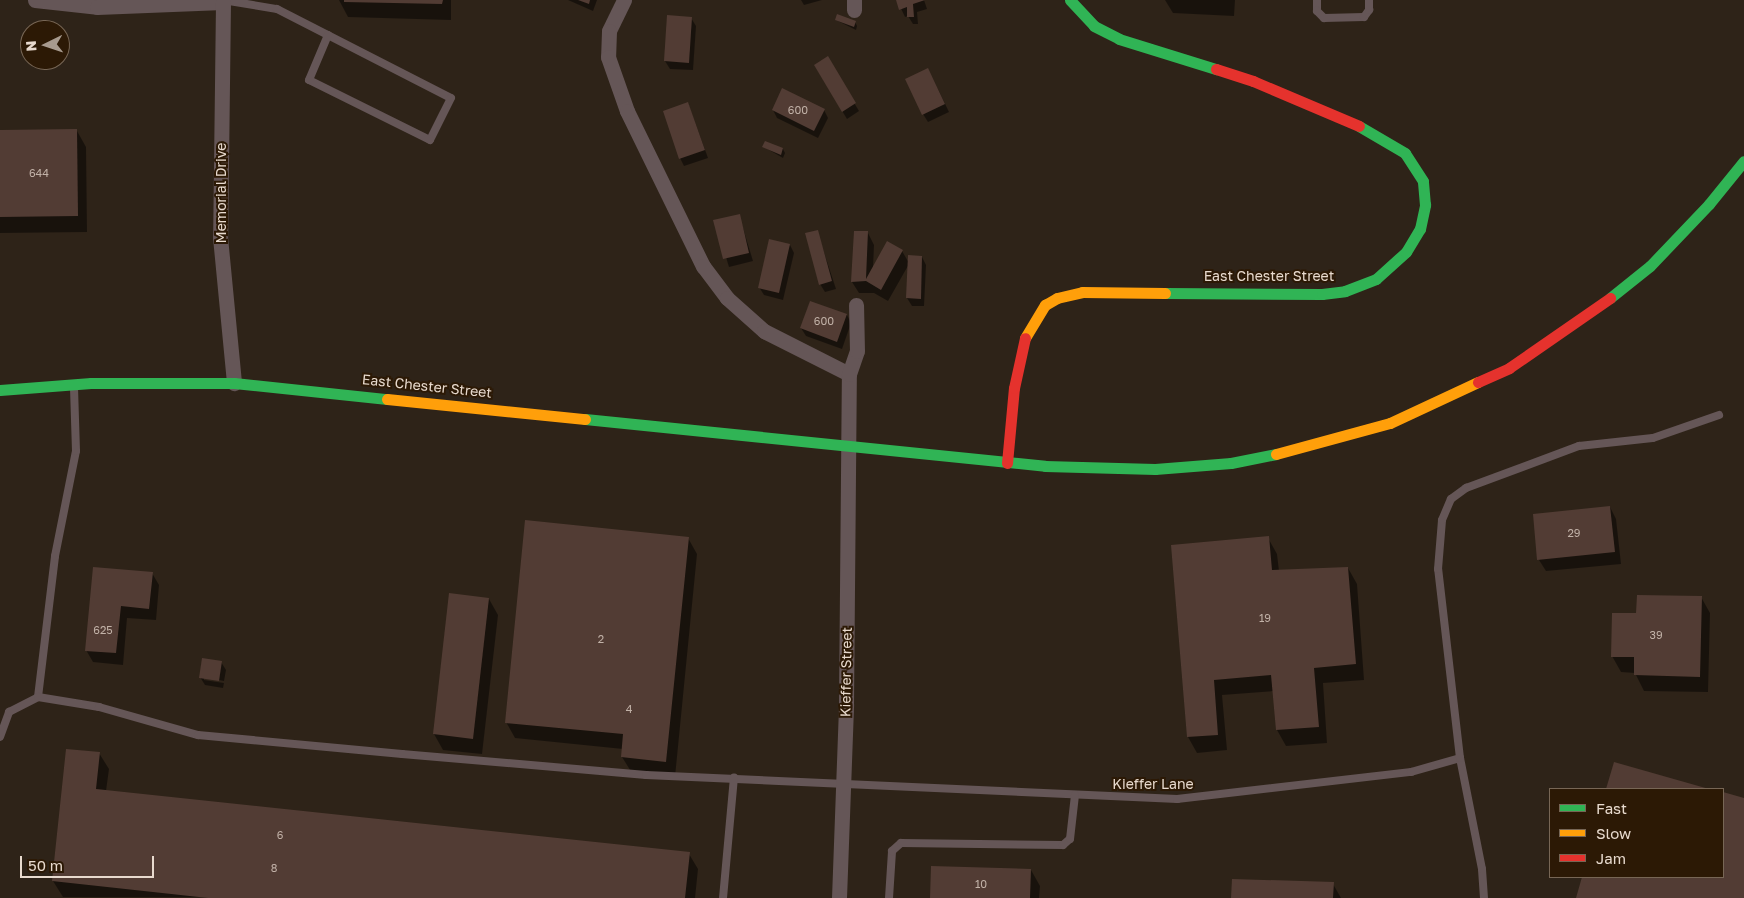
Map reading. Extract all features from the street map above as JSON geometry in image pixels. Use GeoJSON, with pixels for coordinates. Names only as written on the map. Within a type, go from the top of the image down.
{"type":"FeatureCollection","features":[{"type":"Feature","properties":{"kind":"main road","name":"East Chester Street"},"geometry":{"type":"LineString","coordinates":[[1007,463],[1014,388],[1026,335],[1045,305],[1057,298],[1082,292],[1322,294],[1345,291],[1376,279],[1406,252],[1420,229],[1425,205],[1423,181],[1413,162],[1406,154],[1368,130],[1261,84],[1119,39],[1094,26],[1070,0]]}},
{"type":"Feature","properties":{"kind":"main road","name":"East Chester Street"},"geometry":{"type":"LineString","coordinates":[[0,390],[74,384],[234,384],[1007,463],[1120,470],[1230,462],[1349,436],[1422,410],[1509,368],[1549,344],[1618,293],[1679,237],[1744,161]]}},
{"type":"Feature","properties":{"kind":"street"},"geometry":{"type":"LineString","coordinates":[[35,0],[96,7],[223,1]]}},
{"type":"Feature","properties":{"kind":"street"},"geometry":{"type":"LineString","coordinates":[[624,0],[609,31],[608,57],[627,110],[703,266],[727,298],[764,331],[849,374],[858,351],[856,305]]}},
{"type":"Feature","properties":{"kind":"street","name":"Memorial Drive"},"geometry":{"type":"LineString","coordinates":[[223,1],[220,237],[234,384]]}},
{"type":"Feature","properties":{"kind":"street","name":"Kieffer Street"},"geometry":{"type":"LineString","coordinates":[[839,898],[850,447],[849,374]]}},
{"type":"Feature","properties":{"kind":"lane"},"geometry":{"type":"LineString","coordinates":[[1317,0],[1316,11],[1324,18],[1364,17],[1369,10],[1369,0]]}},
{"type":"Feature","properties":{"kind":"lane"},"geometry":{"type":"LineString","coordinates":[[223,1],[277,9],[328,35],[450,98],[430,140],[309,80],[328,35]]}},
{"type":"Feature","properties":{"kind":"lane"},"geometry":{"type":"LineString","coordinates":[[0,737],[9,712],[38,697],[55,556],[76,451],[74,384]]}},
{"type":"Feature","properties":{"kind":"lane"},"geometry":{"type":"LineString","coordinates":[[1484,898],[1482,869],[1460,758],[1438,569],[1442,520],[1452,499],[1466,488],[1579,446],[1653,438],[1719,415]]}},
{"type":"Feature","properties":{"kind":"lane","name":"Kieffer Lane"},"geometry":{"type":"LineString","coordinates":[[38,697],[99,707],[198,735],[636,774],[843,782],[1075,795],[1177,799],[1208,797],[1411,772],[1460,758]]}},
{"type":"Feature","properties":{"kind":"lane"},"geometry":{"type":"LineString","coordinates":[[723,898],[734,778]]}},
{"type":"Feature","properties":{"kind":"lane"},"geometry":{"type":"LineString","coordinates":[[889,898],[892,851],[900,842],[1062,845],[1070,839],[1075,795]]}},
{"type":"Feature","properties":{"kind":"building"},"geometry":{"type":"Polygon","coordinates":[[[344,0],[443,0],[442,4],[344,2],[344,0]]]}},
{"type":"Feature","properties":{"kind":"building"},"geometry":{"type":"Polygon","coordinates":[[[578,0],[590,0],[589,4],[578,0]]]}},
{"type":"Feature","properties":{"kind":"building"},"geometry":{"type":"Polygon","coordinates":[[[896,0],[925,0],[913,4],[914,17],[907,17],[907,7],[899,10],[896,0]]]}},
{"type":"Feature","properties":{"kind":"building"},"geometry":{"type":"Polygon","coordinates":[[[837,14],[856,21],[854,27],[835,20],[837,14]]]}},
{"type":"Feature","properties":{"kind":"building"},"geometry":{"type":"Polygon","coordinates":[[[667,15],[692,17],[689,63],[664,61],[667,15]]]}},
{"type":"Feature","properties":{"kind":"building"},"geometry":{"type":"Polygon","coordinates":[[[828,56],[856,103],[842,112],[814,65],[828,56]]]}},
{"type":"Feature","properties":{"kind":"building"},"geometry":{"type":"Polygon","coordinates":[[[928,68],[945,104],[922,115],[905,79],[928,68]]]}},
{"type":"Feature","properties":{"kind":"building"},"geometry":{"type":"Polygon","coordinates":[[[782,88],[825,109],[814,131],[772,110],[782,88]]]}},
{"type":"Feature","properties":{"kind":"building"},"geometry":{"type":"Polygon","coordinates":[[[688,102],[705,150],[679,159],[663,111],[688,102]]]}},
{"type":"Feature","properties":{"kind":"building"},"geometry":{"type":"Polygon","coordinates":[[[77,129],[78,216],[0,217],[0,130],[77,129]]]}},
{"type":"Feature","properties":{"kind":"building"},"geometry":{"type":"Polygon","coordinates":[[[765,141],[783,148],[781,155],[762,147],[765,141]]]}},
{"type":"Feature","properties":{"kind":"building"},"geometry":{"type":"Polygon","coordinates":[[[740,214],[749,253],[723,259],[713,220],[740,214]]]}},
{"type":"Feature","properties":{"kind":"building"},"geometry":{"type":"Polygon","coordinates":[[[818,230],[832,281],[819,285],[805,233],[818,230]]]}},
{"type":"Feature","properties":{"kind":"building"},"geometry":{"type":"Polygon","coordinates":[[[854,231],[868,231],[866,279],[887,241],[903,250],[881,290],[866,281],[851,282],[854,231]]]}},
{"type":"Feature","properties":{"kind":"building"},"geometry":{"type":"Polygon","coordinates":[[[769,239],[790,244],[779,293],[758,288],[769,239]]]}},
{"type":"Feature","properties":{"kind":"building"},"geometry":{"type":"Polygon","coordinates":[[[908,255],[922,256],[921,299],[906,298],[908,255]]]}},
{"type":"Feature","properties":{"kind":"building"},"geometry":{"type":"Polygon","coordinates":[[[810,301],[847,314],[837,342],[800,328],[810,301]]]}},
{"type":"Feature","properties":{"kind":"building"},"geometry":{"type":"Polygon","coordinates":[[[1610,506],[1615,552],[1537,560],[1533,514],[1610,506]]]}},
{"type":"Feature","properties":{"kind":"building"},"geometry":{"type":"Polygon","coordinates":[[[525,520],[689,537],[666,762],[621,757],[623,734],[505,723],[525,520]]]}},
{"type":"Feature","properties":{"kind":"building"},"geometry":{"type":"Polygon","coordinates":[[[1269,536],[1272,570],[1348,567],[1356,664],[1314,668],[1319,727],[1276,730],[1271,675],[1214,680],[1218,735],[1187,737],[1171,545],[1269,536]]]}},
{"type":"Feature","properties":{"kind":"building"},"geometry":{"type":"Polygon","coordinates":[[[93,567],[153,572],[149,609],[121,606],[116,653],[85,651],[93,567]]]}},
{"type":"Feature","properties":{"kind":"building"},"geometry":{"type":"Polygon","coordinates":[[[449,593],[489,598],[473,739],[433,734],[449,593]]]}},
{"type":"Feature","properties":{"kind":"building"},"geometry":{"type":"Polygon","coordinates":[[[1637,595],[1702,596],[1700,677],[1634,675],[1634,657],[1611,657],[1612,613],[1636,613],[1637,595]]]}},
{"type":"Feature","properties":{"kind":"building"},"geometry":{"type":"Polygon","coordinates":[[[202,658],[222,661],[219,681],[199,678],[202,658]]]}},
{"type":"Feature","properties":{"kind":"building"},"geometry":{"type":"Polygon","coordinates":[[[66,749],[100,752],[96,789],[690,852],[685,898],[208,898],[52,881],[66,749]]]}},
{"type":"Feature","properties":{"kind":"building"},"geometry":{"type":"Polygon","coordinates":[[[1614,762],[1705,788],[1606,788],[1614,762]]]}},
{"type":"Feature","properties":{"kind":"building"},"geometry":{"type":"Polygon","coordinates":[[[1724,792],[1744,798],[1744,898],[1576,898],[1582,878],[1724,878],[1724,792]]]}},
{"type":"Feature","properties":{"kind":"building"},"geometry":{"type":"Polygon","coordinates":[[[931,866],[1031,869],[1030,898],[930,898],[931,866]]]}},
{"type":"Feature","properties":{"kind":"building"},"geometry":{"type":"Polygon","coordinates":[[[1232,879],[1334,882],[1333,898],[1231,898],[1232,879]]]}},
{"type":"Feature","properties":{"kind":"traffic: fast"},"geometry":{"type":"LineString","coordinates":[[1070,0],[1094,26],[1119,39],[1216,69]]}},
{"type":"Feature","properties":{"kind":"traffic: fast"},"geometry":{"type":"LineString","coordinates":[[1165,293],[1322,294],[1345,291],[1376,279],[1406,252],[1420,229],[1425,205],[1423,181],[1405,153],[1359,126]]}},
{"type":"Feature","properties":{"kind":"traffic: fast"},"geometry":{"type":"LineString","coordinates":[[1610,298],[1650,266],[1709,204],[1744,161]]}},
{"type":"Feature","properties":{"kind":"traffic: fast"},"geometry":{"type":"LineString","coordinates":[[0,390],[91,383],[234,383],[387,399]]}},
{"type":"Feature","properties":{"kind":"traffic: fast"},"geometry":{"type":"LineString","coordinates":[[585,419],[1045,466],[1155,469],[1231,463],[1276,454]]}},
{"type":"Feature","properties":{"kind":"traffic: slow"},"geometry":{"type":"LineString","coordinates":[[1025,338],[1045,305],[1057,298],[1082,292],[1165,293]]}},
{"type":"Feature","properties":{"kind":"traffic: slow"},"geometry":{"type":"LineString","coordinates":[[1276,454],[1390,423],[1478,382]]}},
{"type":"Feature","properties":{"kind":"traffic: slow"},"geometry":{"type":"LineString","coordinates":[[387,399],[585,419]]}},
{"type":"Feature","properties":{"kind":"traffic: jam"},"geometry":{"type":"LineString","coordinates":[[1216,69],[1253,81],[1359,126]]}},
{"type":"Feature","properties":{"kind":"traffic: jam"},"geometry":{"type":"LineString","coordinates":[[1478,382],[1509,368],[1610,298]]}},
{"type":"Feature","properties":{"kind":"traffic: jam"},"geometry":{"type":"LineString","coordinates":[[1007,463],[1014,388],[1025,338]]}}]}
